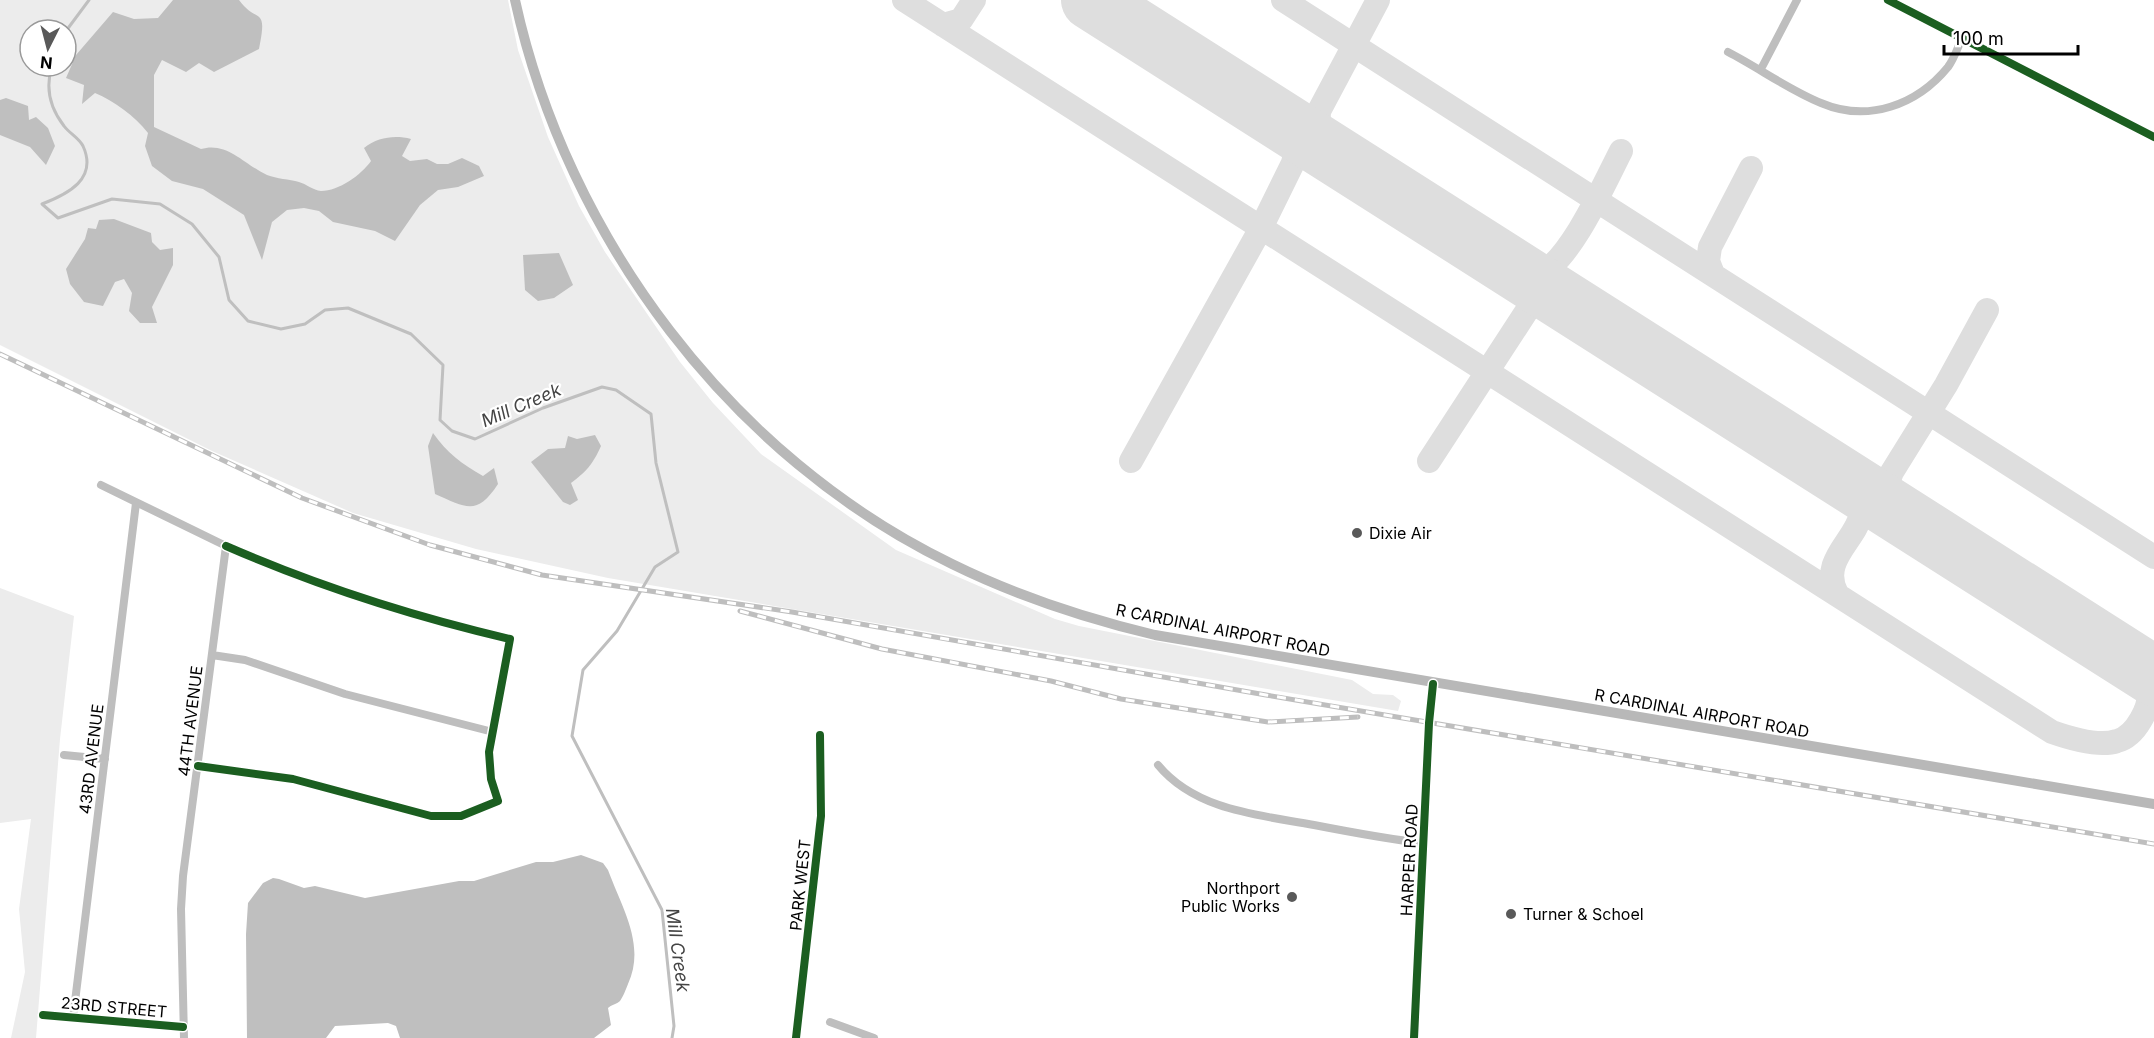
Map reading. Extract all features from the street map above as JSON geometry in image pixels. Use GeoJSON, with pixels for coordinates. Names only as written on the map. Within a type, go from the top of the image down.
{"type":"FeatureCollection","features":[{"type":"Feature","properties":{"kind":"main road","name":"R CARDINAL AIRPORT ROAD"},"geometry":{"type":"LineString","coordinates":[[515,0],[535,75],[554,128],[601,227],[630,273],[694,361],[739,409],[812,475],[856,507],[950,563],[1050,606],[1155,635],[1433,684],[2154,804]]}},
{"type":"Feature","properties":{"kind":"street"},"geometry":{"type":"LineString","coordinates":[[1761,69],[1797,0]]}},
{"type":"Feature","properties":{"kind":"street"},"geometry":{"type":"LineString","coordinates":[[1888,0],[2154,137]]}},
{"type":"Feature","properties":{"kind":"street"},"geometry":{"type":"LineString","coordinates":[[1728,52],[1821,103],[1852,110],[1876,111],[1903,104],[1928,88],[1949,65],[1962,38]]}},
{"type":"Feature","properties":{"kind":"street"},"geometry":{"type":"LineString","coordinates":[[101,485],[226,546],[284,571],[388,609],[510,639],[489,765],[498,801],[475,812],[448,818],[403,810],[293,778],[198,766]]}},
{"type":"Feature","properties":{"kind":"street","name":"43RD AVENUE"},"geometry":{"type":"LineString","coordinates":[[73,1018],[136,503]]}},
{"type":"Feature","properties":{"kind":"street","name":"44TH AVENUE"},"geometry":{"type":"LineString","coordinates":[[184,1038],[181,909],[226,546]]}},
{"type":"Feature","properties":{"kind":"street"},"geometry":{"type":"LineString","coordinates":[[212,655],[245,660],[345,694],[493,732]]}},
{"type":"Feature","properties":{"kind":"street","name":"HARPER ROAD"},"geometry":{"type":"LineString","coordinates":[[1414,1038],[1429,723],[1433,684]]}},
{"type":"Feature","properties":{"kind":"street","name":"PARK WEST"},"geometry":{"type":"LineString","coordinates":[[796,1038],[821,816],[820,735]]}},
{"type":"Feature","properties":{"kind":"street"},"geometry":{"type":"LineString","coordinates":[[64,755],[105,759]]}},
{"type":"Feature","properties":{"kind":"street","name":"HARPER ROAD"},"geometry":{"type":"LineString","coordinates":[[1158,765],[1173,781],[1192,793],[1233,809],[1423,843]]}},
{"type":"Feature","properties":{"kind":"street","name":"23RD STREET"},"geometry":{"type":"LineString","coordinates":[[43,1015],[183,1027]]}},
{"type":"Feature","properties":{"kind":"street"},"geometry":{"type":"LineString","coordinates":[[830,1023],[874,1038]]}},
{"type":"Feature","properties":{"kind":"shaded area"},"geometry":{"type":"Polygon","coordinates":[[[0,0],[508,0],[518,50],[548,137],[579,206],[605,252],[680,362],[713,403],[761,454],[896,550],[1055,619],[1079,626],[1352,680],[1373,694],[1393,695],[1401,701],[1398,711],[608,578],[476,549],[353,513],[212,451],[0,345],[0,0]]]}},
{"type":"Feature","properties":{"kind":"shaded area"},"geometry":{"type":"Polygon","coordinates":[[[173,0],[239,0],[259,17],[262,26],[259,49],[214,72],[199,63],[186,72],[162,60],[154,75],[154,127],[201,149],[210,147],[228,151],[267,175],[299,182],[321,191],[335,188],[356,177],[371,161],[364,148],[375,141],[393,137],[411,139],[402,156],[410,161],[427,159],[437,164],[448,164],[462,158],[479,166],[484,176],[458,187],[438,190],[420,205],[395,241],[375,231],[333,222],[319,211],[304,208],[287,210],[272,222],[262,260],[244,215],[203,189],[172,181],[152,166],[145,146],[148,133],[137,121],[117,105],[95,93],[82,104],[84,85],[66,78],[78,78],[78,53],[113,12],[134,19],[158,18],[173,0]]]}},
{"type":"Feature","properties":{"kind":"shaded area"},"geometry":{"type":"Polygon","coordinates":[[[6,98],[28,106],[29,120],[36,117],[48,128],[55,146],[46,165],[30,147],[0,135],[0,100],[6,98]]]}},
{"type":"Feature","properties":{"kind":"shaded area"},"geometry":{"type":"Polygon","coordinates":[[[114,219],[151,233],[152,242],[160,250],[173,248],[173,265],[152,307],[157,323],[140,323],[129,311],[132,293],[124,279],[115,282],[103,306],[84,302],[70,284],[66,269],[85,239],[88,228],[96,229],[99,220],[114,219]]]}},
{"type":"Feature","properties":{"kind":"shaded area"},"geometry":{"type":"Polygon","coordinates":[[[559,253],[573,285],[554,298],[538,301],[525,290],[523,255],[559,253]]]}},
{"type":"Feature","properties":{"kind":"shaded area"},"geometry":{"type":"Polygon","coordinates":[[[433,433],[455,458],[483,476],[494,468],[498,484],[484,501],[477,505],[463,505],[435,494],[428,446],[433,433]]]}},
{"type":"Feature","properties":{"kind":"shaded area"},"geometry":{"type":"Polygon","coordinates":[[[595,435],[601,446],[589,467],[571,483],[578,500],[570,505],[563,502],[531,462],[548,449],[565,448],[568,436],[577,439],[595,435]]]}},
{"type":"Feature","properties":{"kind":"shaded area"},"geometry":{"type":"Polygon","coordinates":[[[0,588],[74,616],[60,739],[36,1038],[11,1038],[25,972],[19,909],[31,819],[0,823],[0,588]]]}},
{"type":"Feature","properties":{"kind":"shaded area"},"geometry":{"type":"Polygon","coordinates":[[[581,855],[603,863],[608,870],[630,927],[634,955],[633,969],[622,997],[619,1002],[608,1008],[611,1025],[594,1038],[400,1038],[396,1026],[388,1023],[335,1026],[326,1038],[247,1038],[248,903],[263,883],[273,878],[304,888],[315,886],[365,898],[459,881],[474,881],[536,862],[553,862],[581,855]]]}},
{"type":"Feature","properties":{"kind":"waterway","name":"Mill Creek"},"geometry":{"type":"LineString","coordinates":[[76,18],[89,0]]}},
{"type":"Feature","properties":{"kind":"waterway","name":"Mill Creek"},"geometry":{"type":"LineString","coordinates":[[50,78],[50,98],[55,112],[64,126],[81,143],[87,158],[87,168],[78,184],[42,204],[58,218],[112,199],[160,204],[192,224],[219,257],[229,300],[248,321],[281,329],[305,324],[325,310],[348,308],[411,334],[443,365],[440,420],[452,431],[475,439],[543,408],[602,387],[616,390],[651,414],[656,463],[678,552],[655,567],[617,631],[583,670],[572,736],[662,910],[674,1026],[672,1038]]}},
{"type":"Feature","properties":{"kind":"taxiway"},"geometry":{"type":"LineString","coordinates":[[904,0],[2052,732],[2075,739],[2102,743],[2124,738],[2141,720],[2148,704],[2148,685],[2139,667],[2154,666]]}},
{"type":"Feature","properties":{"kind":"taxiway"},"geometry":{"type":"LineString","coordinates":[[943,25],[961,20],[974,0]]}},
{"type":"Feature","properties":{"kind":"taxiway"},"geometry":{"type":"LineString","coordinates":[[1283,0],[2154,557]]}},
{"type":"Feature","properties":{"kind":"taxiway"},"geometry":{"type":"LineString","coordinates":[[1333,154],[1318,134],[1319,111],[1378,0]]}},
{"type":"Feature","properties":{"kind":"taxiway"},"geometry":{"type":"LineString","coordinates":[[1131,461],[1261,228],[1293,163],[1294,141],[1282,122]]}},
{"type":"Feature","properties":{"kind":"taxiway"},"geometry":{"type":"LineString","coordinates":[[1517,271],[1540,274],[1552,266],[1586,219],[1621,151]]}},
{"type":"Feature","properties":{"kind":"taxiway"},"geometry":{"type":"LineString","coordinates":[[1713,274],[1708,261],[1710,247],[1751,168]]}},
{"type":"Feature","properties":{"kind":"taxiway"},"geometry":{"type":"LineString","coordinates":[[1429,461],[1528,309],[1536,303],[1563,300]]}},
{"type":"Feature","properties":{"kind":"taxiway"},"geometry":{"type":"LineString","coordinates":[[1898,513],[1888,494],[1892,472],[1946,385],[1987,310]]}},
{"type":"Feature","properties":{"kind":"taxiway"},"geometry":{"type":"LineString","coordinates":[[1837,594],[1832,578],[1834,564],[1861,514],[1860,500],[1852,484]]}},
{"type":"Feature","properties":{"kind":"runway"},"geometry":{"type":"LineString","coordinates":[[1091,0],[2154,676]]}},
{"type":"Feature","properties":{"kind":"railway"},"geometry":{"type":"LineString","coordinates":[[0,354],[302,498],[430,545],[542,575],[792,612],[1266,695],[2154,844]]}},
{"type":"Feature","properties":{"kind":"railway"},"geometry":{"type":"LineString","coordinates":[[740,611],[882,649],[1051,681],[1121,699],[1268,722],[1358,717]]}},
{"type":"Feature","properties":{"kind":"cycle path"},"geometry":{"type":"LineString","coordinates":[[1888,0],[2154,137]]}},
{"type":"Feature","properties":{"kind":"cycle path"},"geometry":{"type":"LineString","coordinates":[[198,766],[293,779],[431,816],[461,816],[498,801],[491,779],[489,752],[510,639],[437,621],[366,599],[296,575],[226,546]]}},
{"type":"Feature","properties":{"kind":"cycle path"},"geometry":{"type":"LineString","coordinates":[[1414,1038],[1429,723],[1433,684]]}},
{"type":"Feature","properties":{"kind":"cycle path"},"geometry":{"type":"LineString","coordinates":[[796,1038],[821,816],[820,735]]}},
{"type":"Feature","properties":{"kind":"cycle path"},"geometry":{"type":"LineString","coordinates":[[43,1015],[183,1027]]}},
{"type":"Feature","properties":{"kind":"place","name":"Dixie Air"},"geometry":{"type":"Point","coordinates":[1357,533]}},
{"type":"Feature","properties":{"kind":"place","name":"Northport Public Works"},"geometry":{"type":"Point","coordinates":[1292,897]}},
{"type":"Feature","properties":{"kind":"place","name":"Turner & Schoel"},"geometry":{"type":"Point","coordinates":[1511,914]}}]}
